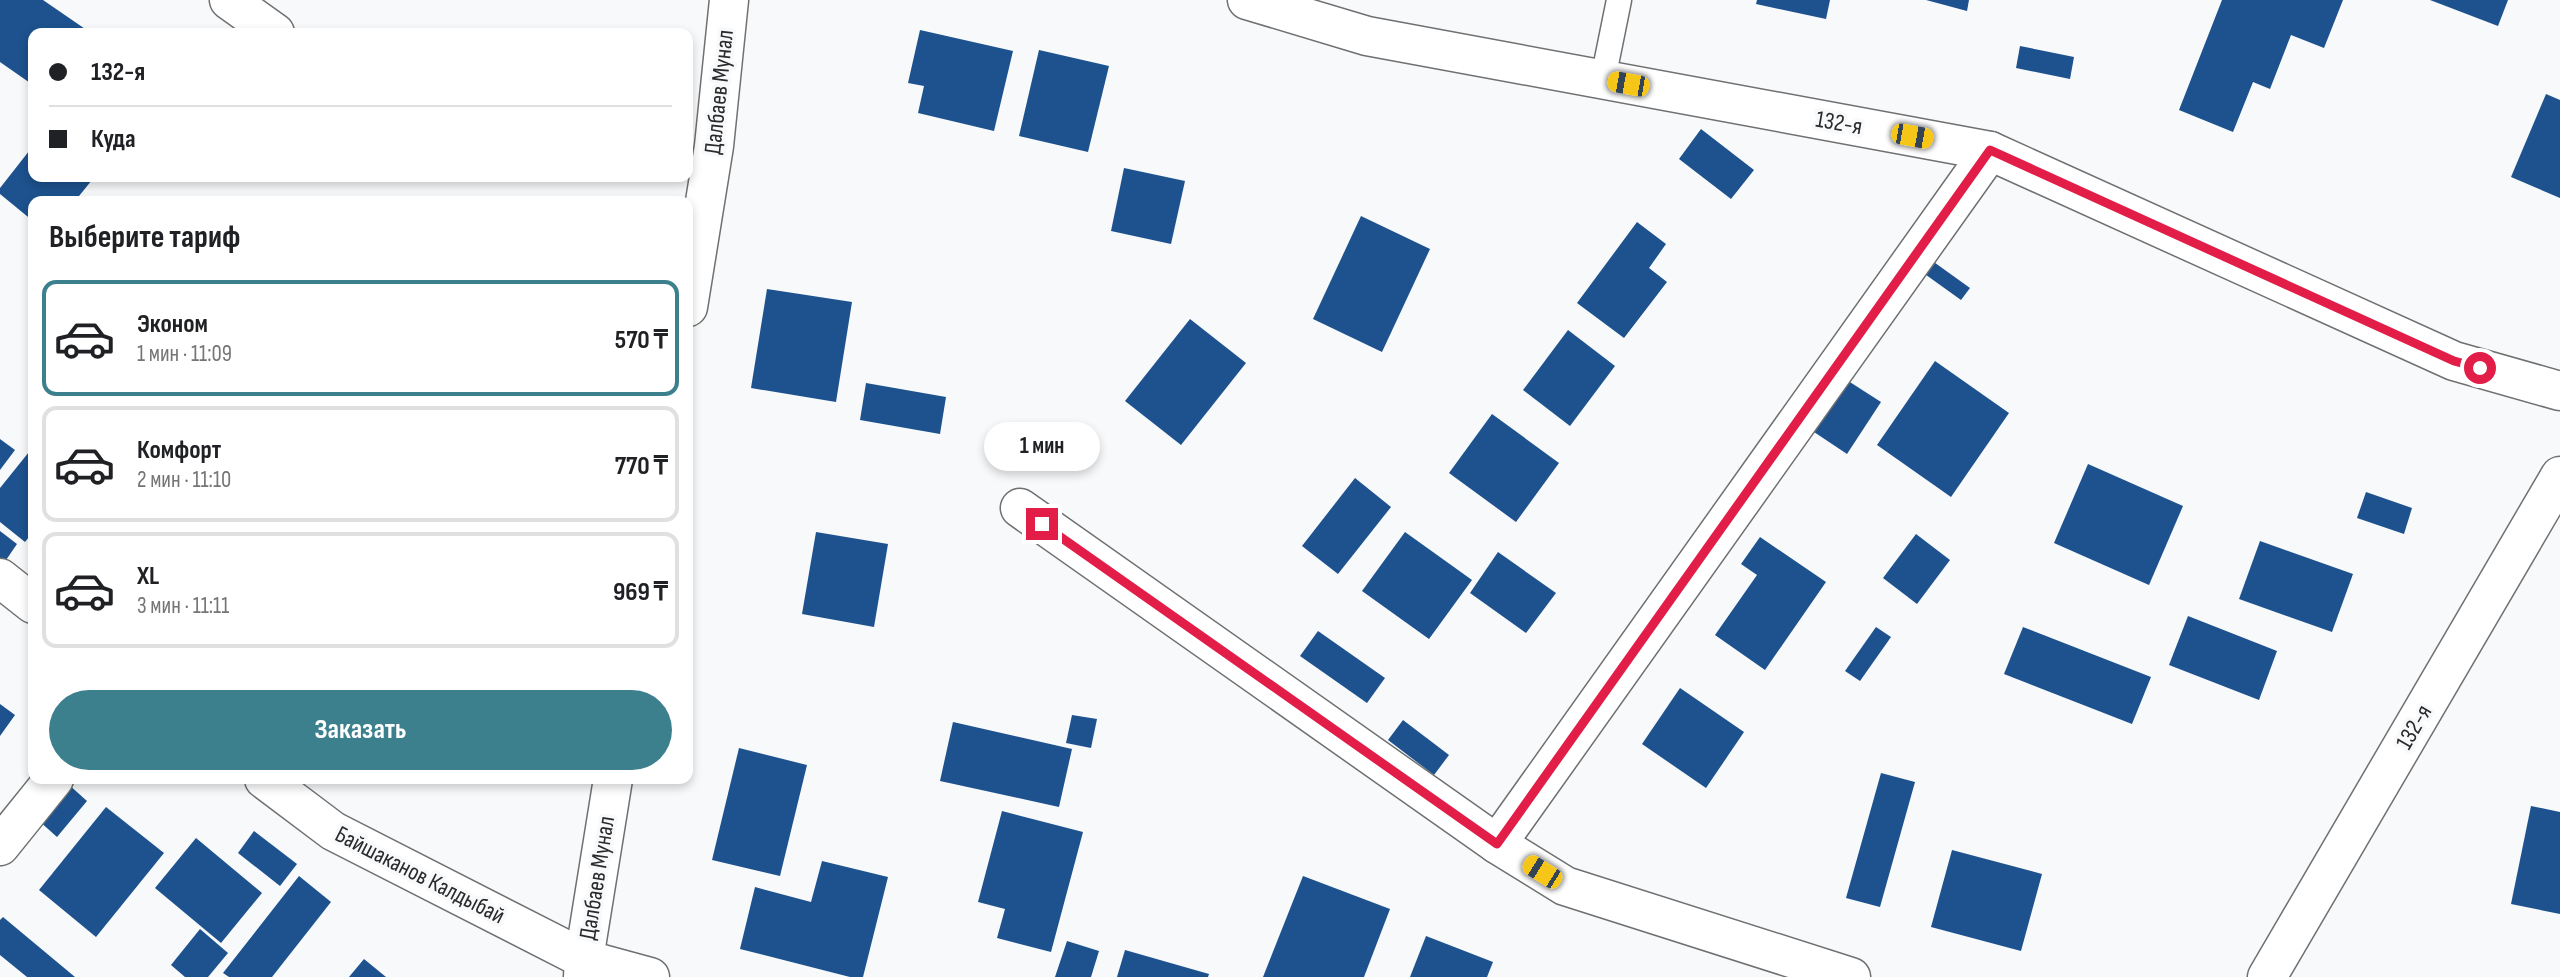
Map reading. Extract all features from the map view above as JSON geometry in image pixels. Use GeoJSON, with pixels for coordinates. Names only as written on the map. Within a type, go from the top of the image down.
{"type":"FeatureCollection","features":[{"type":"Feature","properties":{"kind":"street"},"geometry":{"type":"LineString","coordinates":[[229,0],[268,28]]}},
{"type":"Feature","properties":{"kind":"street","name":"Далбаев Мунал"},"geometry":{"type":"LineString","coordinates":[[693,245],[701,145],[729,0]]}},
{"type":"Feature","properties":{"kind":"street","name":"132-я"},"geometry":{"type":"LineString","coordinates":[[1247,0],[1367,36],[1990,150],[2454,361],[2560,391]]}},
{"type":"Feature","properties":{"kind":"street"},"geometry":{"type":"LineString","coordinates":[[1497,844],[1990,150]]}},
{"type":"Feature","properties":{"kind":"street","name":"132-я"},"geometry":{"type":"LineString","coordinates":[[2267,977],[2560,476]]}},
{"type":"Feature","properties":{"kind":"street"},"geometry":{"type":"LineString","coordinates":[[1020,508],[1497,844],[1565,886],[1851,977]]}},
{"type":"Feature","properties":{"kind":"street"},"geometry":{"type":"LineString","coordinates":[[0,578],[28,600]]}},
{"type":"Feature","properties":{"kind":"street"},"geometry":{"type":"LineString","coordinates":[[0,846],[50,784]]}},
{"type":"Feature","properties":{"kind":"street","name":"Байшаканов Калдыбай"},"geometry":{"type":"LineString","coordinates":[[271,784],[333,831],[584,968],[650,977]]}},
{"type":"Feature","properties":{"kind":"street","name":"Далбаев Мунал"},"geometry":{"type":"LineString","coordinates":[[584,968],[612,784]]}},
{"type":"Feature","properties":{"kind":"lane"},"geometry":{"type":"LineString","coordinates":[[1602,79],[1619,0]]}},
{"type":"Feature","properties":{"kind":"building"},"geometry":{"type":"Polygon","coordinates":[[[0,0],[43,0],[84,28],[28,28],[28,82],[0,62],[0,0]]]}},
{"type":"Feature","properties":{"kind":"building"},"geometry":{"type":"Polygon","coordinates":[[[1757,0],[1830,0],[1826,19],[1756,4],[1757,0]]]}},
{"type":"Feature","properties":{"kind":"building"},"geometry":{"type":"Polygon","coordinates":[[[1926,0],[1969,0],[1967,11],[1926,0]]]}},
{"type":"Feature","properties":{"kind":"building"},"geometry":{"type":"Polygon","coordinates":[[[2222,0],[2343,0],[2324,48],[2291,35],[2270,89],[2253,82],[2233,132],[2179,110],[2222,0]]]}},
{"type":"Feature","properties":{"kind":"building"},"geometry":{"type":"Polygon","coordinates":[[[2430,0],[2508,0],[2498,26],[2430,0]]]}},
{"type":"Feature","properties":{"kind":"building"},"geometry":{"type":"Polygon","coordinates":[[[920,30],[1013,51],[994,131],[918,113],[924,86],[908,83],[920,30]]]}},
{"type":"Feature","properties":{"kind":"building"},"geometry":{"type":"Polygon","coordinates":[[[2020,46],[2074,57],[2070,79],[2016,68],[2020,46]]]}},
{"type":"Feature","properties":{"kind":"building"},"geometry":{"type":"Polygon","coordinates":[[[1039,50],[1109,66],[1088,152],[1019,136],[1039,50]]]}},
{"type":"Feature","properties":{"kind":"building"},"geometry":{"type":"Polygon","coordinates":[[[2546,94],[2560,100],[2560,198],[2511,177],[2546,94]]]}},
{"type":"Feature","properties":{"kind":"building"},"geometry":{"type":"Polygon","coordinates":[[[1701,129],[1754,170],[1731,199],[1679,159],[1701,129]]]}},
{"type":"Feature","properties":{"kind":"building"},"geometry":{"type":"Polygon","coordinates":[[[28,152],[28,182],[90,182],[79,196],[28,196],[28,217],[0,194],[0,188],[28,152]]]}},
{"type":"Feature","properties":{"kind":"building"},"geometry":{"type":"Polygon","coordinates":[[[1124,168],[1185,181],[1171,244],[1111,231],[1124,168]]]}},
{"type":"Feature","properties":{"kind":"building"},"geometry":{"type":"Polygon","coordinates":[[[1361,216],[1430,249],[1382,352],[1313,319],[1361,216]]]}},
{"type":"Feature","properties":{"kind":"building"},"geometry":{"type":"Polygon","coordinates":[[[1637,222],[1666,244],[1649,268],[1667,282],[1624,338],[1577,303],[1637,222]]]}},
{"type":"Feature","properties":{"kind":"building"},"geometry":{"type":"Polygon","coordinates":[[[1931,260],[1970,288],[1961,300],[1922,272],[1931,260]]]}},
{"type":"Feature","properties":{"kind":"building"},"geometry":{"type":"Polygon","coordinates":[[[767,289],[852,302],[836,402],[751,388],[767,289]]]}},
{"type":"Feature","properties":{"kind":"building"},"geometry":{"type":"Polygon","coordinates":[[[1190,319],[1246,363],[1181,445],[1125,401],[1190,319]]]}},
{"type":"Feature","properties":{"kind":"building"},"geometry":{"type":"Polygon","coordinates":[[[1568,330],[1615,366],[1570,426],[1523,390],[1568,330]]]}},
{"type":"Feature","properties":{"kind":"building"},"geometry":{"type":"Polygon","coordinates":[[[1935,361],[2009,413],[1951,497],[1877,445],[1935,361]]]}},
{"type":"Feature","properties":{"kind":"building"},"geometry":{"type":"Polygon","coordinates":[[[1842,377],[1881,402],[1847,454],[1808,428],[1842,377]]]}},
{"type":"Feature","properties":{"kind":"building"},"geometry":{"type":"Polygon","coordinates":[[[866,383],[946,397],[940,434],[860,420],[866,383]]]}},
{"type":"Feature","properties":{"kind":"building"},"geometry":{"type":"Polygon","coordinates":[[[1492,414],[1559,463],[1516,522],[1449,473],[1492,414]]]}},
{"type":"Feature","properties":{"kind":"building"},"geometry":{"type":"Polygon","coordinates":[[[0,439],[15,450],[0,470],[0,439]]]}},
{"type":"Feature","properties":{"kind":"building"},"geometry":{"type":"Polygon","coordinates":[[[28,453],[28,538],[25,542],[0,522],[0,488],[28,453]]]}},
{"type":"Feature","properties":{"kind":"building"},"geometry":{"type":"Polygon","coordinates":[[[2088,464],[2183,506],[2149,585],[2054,543],[2088,464]]]}},
{"type":"Feature","properties":{"kind":"building"},"geometry":{"type":"Polygon","coordinates":[[[1355,478],[1391,507],[1338,574],[1302,546],[1355,478]]]}},
{"type":"Feature","properties":{"kind":"building"},"geometry":{"type":"Polygon","coordinates":[[[2366,492],[2412,508],[2404,534],[2357,518],[2366,492]]]}},
{"type":"Feature","properties":{"kind":"building"},"geometry":{"type":"Polygon","coordinates":[[[0,531],[17,544],[4,563],[0,560],[0,531]]]}},
{"type":"Feature","properties":{"kind":"building"},"geometry":{"type":"Polygon","coordinates":[[[816,532],[888,544],[874,627],[802,614],[816,532]]]}},
{"type":"Feature","properties":{"kind":"building"},"geometry":{"type":"Polygon","coordinates":[[[1405,532],[1472,580],[1429,639],[1362,591],[1405,532]]]}},
{"type":"Feature","properties":{"kind":"building"},"geometry":{"type":"Polygon","coordinates":[[[1916,534],[1950,560],[1917,604],[1883,578],[1916,534]]]}},
{"type":"Feature","properties":{"kind":"building"},"geometry":{"type":"Polygon","coordinates":[[[1760,537],[1826,582],[1765,670],[1715,635],[1757,575],[1741,564],[1760,537]]]}},
{"type":"Feature","properties":{"kind":"building"},"geometry":{"type":"Polygon","coordinates":[[[2260,541],[2353,574],[2332,632],[2239,599],[2260,541]]]}},
{"type":"Feature","properties":{"kind":"building"},"geometry":{"type":"Polygon","coordinates":[[[1498,552],[1556,593],[1526,633],[1470,593],[1498,552]]]}},
{"type":"Feature","properties":{"kind":"building"},"geometry":{"type":"Polygon","coordinates":[[[2188,616],[2277,651],[2259,700],[2169,665],[2188,616]]]}},
{"type":"Feature","properties":{"kind":"building"},"geometry":{"type":"Polygon","coordinates":[[[1876,627],[1891,637],[1860,681],[1845,671],[1876,627]]]}},
{"type":"Feature","properties":{"kind":"building"},"geometry":{"type":"Polygon","coordinates":[[[2023,627],[2151,677],[2132,724],[2004,674],[2023,627]]]}},
{"type":"Feature","properties":{"kind":"building"},"geometry":{"type":"Polygon","coordinates":[[[1318,631],[1385,678],[1367,703],[1300,656],[1318,631]]]}},
{"type":"Feature","properties":{"kind":"building"},"geometry":{"type":"Polygon","coordinates":[[[1680,688],[1744,732],[1706,788],[1642,744],[1680,688]]]}},
{"type":"Feature","properties":{"kind":"building"},"geometry":{"type":"Polygon","coordinates":[[[0,704],[15,715],[0,736],[0,704]]]}},
{"type":"Feature","properties":{"kind":"building"},"geometry":{"type":"Polygon","coordinates":[[[1072,715],[1097,719],[1091,748],[1066,743],[1072,715]]]}},
{"type":"Feature","properties":{"kind":"building"},"geometry":{"type":"Polygon","coordinates":[[[1403,720],[1449,755],[1434,775],[1388,740],[1403,720]]]}},
{"type":"Feature","properties":{"kind":"building"},"geometry":{"type":"Polygon","coordinates":[[[953,722],[1072,749],[1059,807],[940,781],[953,722]]]}},
{"type":"Feature","properties":{"kind":"building"},"geometry":{"type":"Polygon","coordinates":[[[739,748],[807,765],[780,876],[712,860],[739,748]]]}},
{"type":"Feature","properties":{"kind":"building"},"geometry":{"type":"Polygon","coordinates":[[[1881,773],[1915,782],[1880,907],[1846,898],[1881,773]]]}},
{"type":"Feature","properties":{"kind":"building"},"geometry":{"type":"Polygon","coordinates":[[[68,784],[87,801],[57,837],[38,820],[68,784]]]}},
{"type":"Feature","properties":{"kind":"building"},"geometry":{"type":"Polygon","coordinates":[[[2531,806],[2560,812],[2560,914],[2511,904],[2531,806]]]}},
{"type":"Feature","properties":{"kind":"building"},"geometry":{"type":"Polygon","coordinates":[[[106,807],[164,853],[96,937],[39,890],[106,807]]]}},
{"type":"Feature","properties":{"kind":"building"},"geometry":{"type":"Polygon","coordinates":[[[1002,811],[1083,832],[1051,952],[997,938],[1005,909],[978,902],[1002,811]]]}},
{"type":"Feature","properties":{"kind":"building"},"geometry":{"type":"Polygon","coordinates":[[[254,831],[297,864],[280,886],[238,853],[254,831]]]}},
{"type":"Feature","properties":{"kind":"building"},"geometry":{"type":"Polygon","coordinates":[[[196,838],[262,893],[221,943],[155,888],[196,838]]]}},
{"type":"Feature","properties":{"kind":"building"},"geometry":{"type":"Polygon","coordinates":[[[1952,850],[2042,874],[2021,951],[1931,927],[1952,850]]]}},
{"type":"Feature","properties":{"kind":"building"},"geometry":{"type":"Polygon","coordinates":[[[822,861],[888,877],[863,977],[850,977],[740,949],[755,887],[811,902],[822,861]]]}},
{"type":"Feature","properties":{"kind":"building"},"geometry":{"type":"Polygon","coordinates":[[[299,876],[331,902],[272,977],[229,977],[223,973],[299,876]]]}},
{"type":"Feature","properties":{"kind":"building"},"geometry":{"type":"Polygon","coordinates":[[[1303,876],[1390,909],[1364,977],[1263,977],[1303,876]]]}},
{"type":"Feature","properties":{"kind":"building"},"geometry":{"type":"Polygon","coordinates":[[[3,917],[75,977],[27,977],[0,955],[0,920],[3,917]]]}},
{"type":"Feature","properties":{"kind":"building"},"geometry":{"type":"Polygon","coordinates":[[[200,929],[228,953],[208,977],[185,977],[171,965],[200,929]]]}},
{"type":"Feature","properties":{"kind":"building"},"geometry":{"type":"Polygon","coordinates":[[[1426,936],[1493,962],[1487,977],[1410,977],[1426,936]]]}},
{"type":"Feature","properties":{"kind":"building"},"geometry":{"type":"Polygon","coordinates":[[[1067,941],[1099,951],[1091,977],[1055,977],[1067,941]]]}},
{"type":"Feature","properties":{"kind":"building"},"geometry":{"type":"Polygon","coordinates":[[[1125,950],[1209,974],[1208,977],[1117,977],[1125,950]]]}},
{"type":"Feature","properties":{"kind":"building"},"geometry":{"type":"Polygon","coordinates":[[[364,959],[386,977],[349,977],[364,959]]]}},
{"type":"Feature","properties":{"kind":"route"},"geometry":{"type":"LineString","coordinates":[[1042,524],[1497,844],[1990,150],[2454,361],[2480,368]]}}]}
